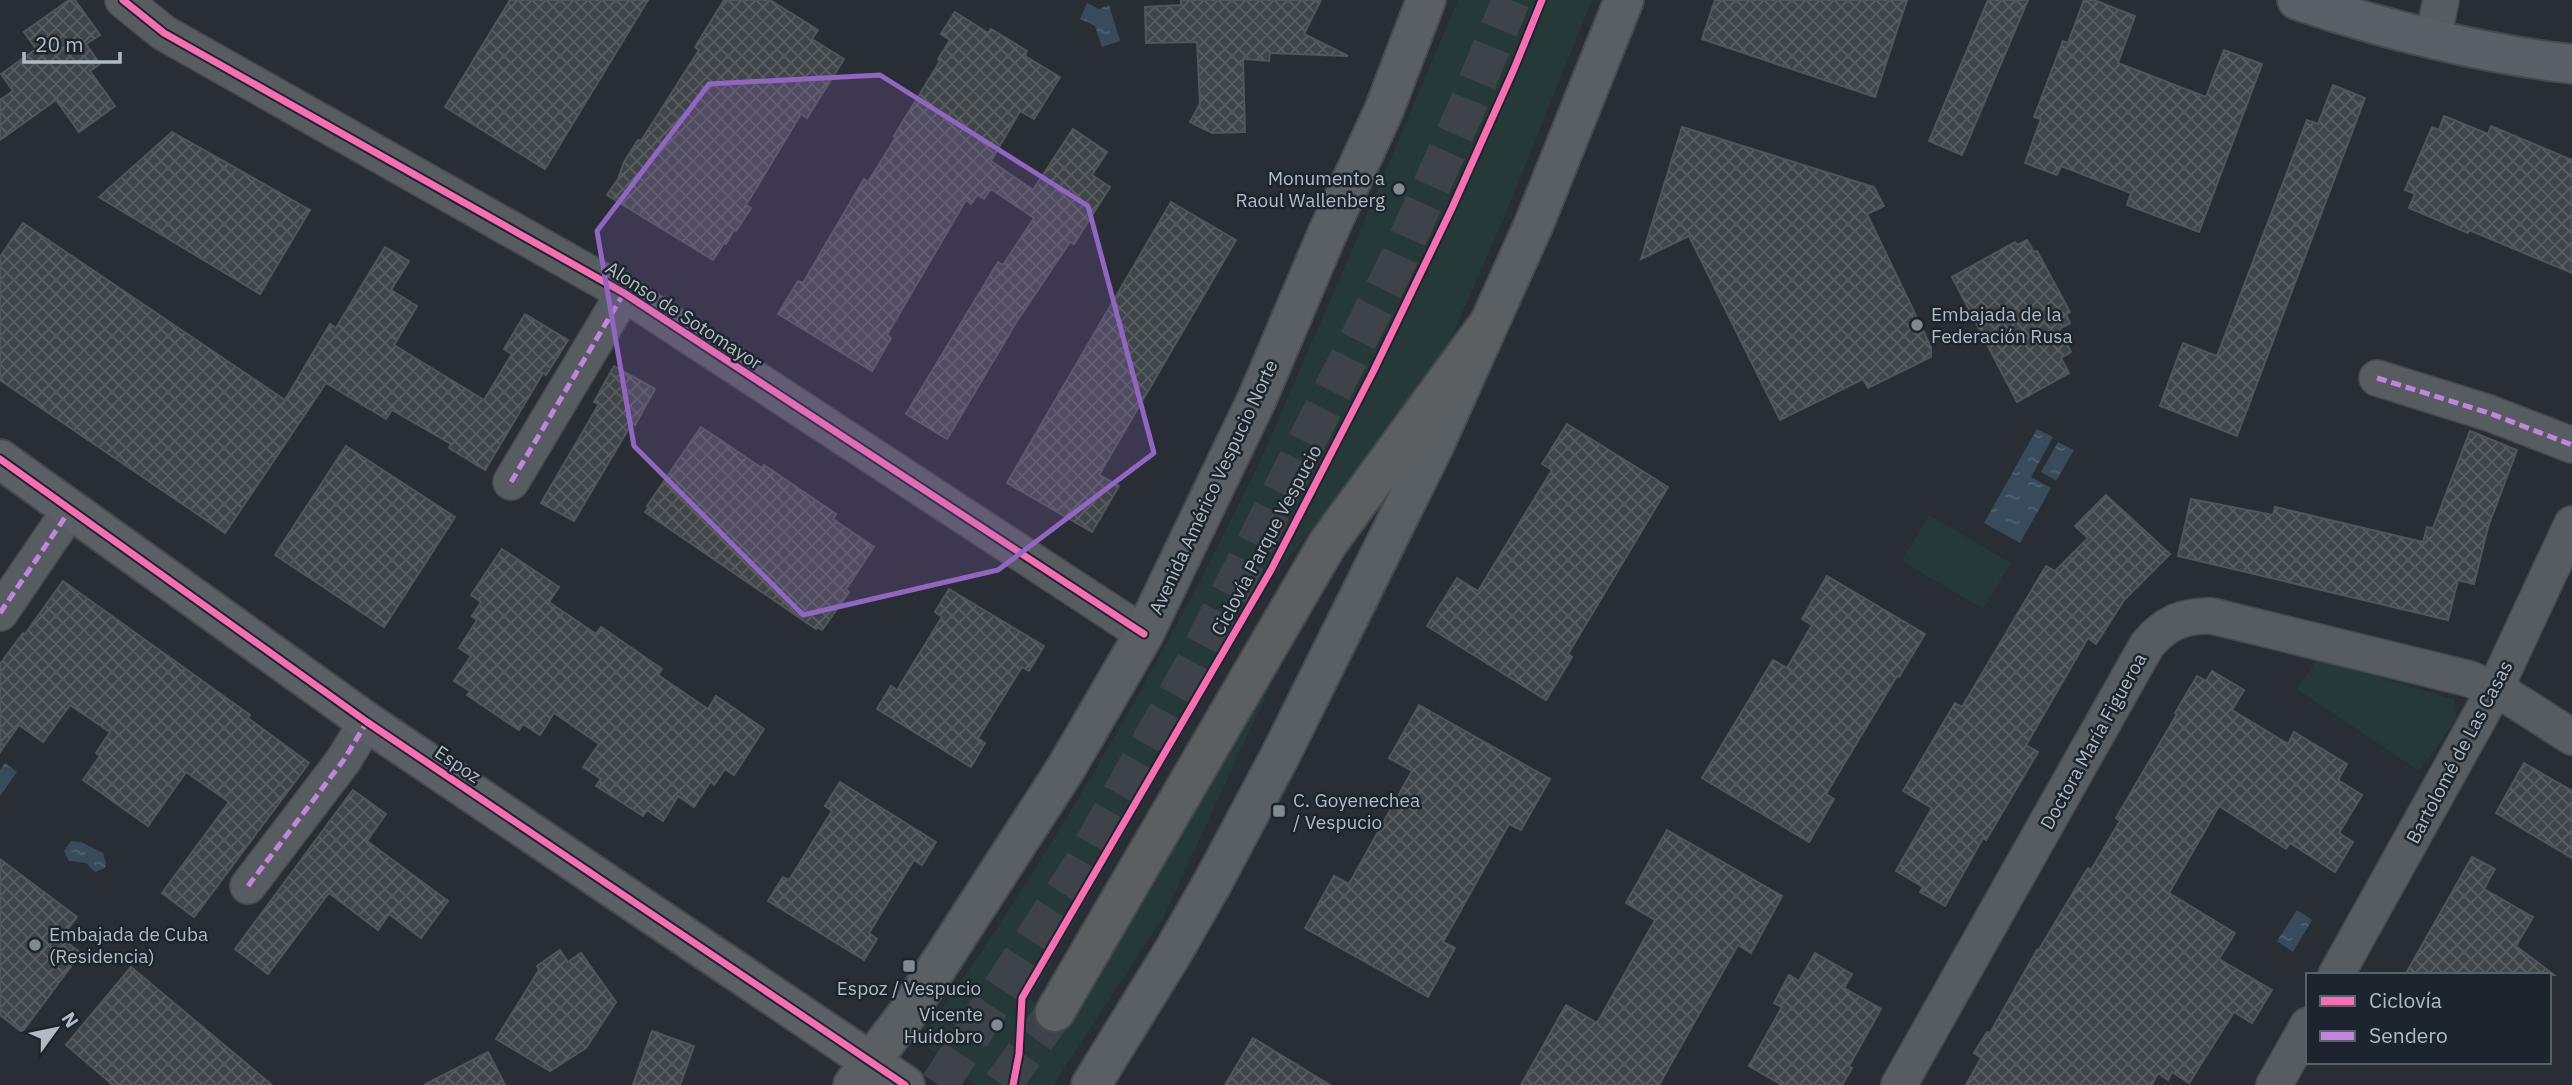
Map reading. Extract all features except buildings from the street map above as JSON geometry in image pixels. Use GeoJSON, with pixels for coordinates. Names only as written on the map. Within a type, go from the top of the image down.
{"type":"FeatureCollection","features":[{"type":"Feature","properties":{"kind":"highway"},"geometry":{"type":"LineString","coordinates":[[1055,1012],[1328,543],[1489,323]]}},
{"type":"Feature","properties":{"kind":"main road","name":"Avenida Américo Vespucio Norte"},"geometry":{"type":"LineString","coordinates":[[862,1074],[906,1014],[1066,768],[1144,634],[1256,399],[1384,110],[1426,0]]}},
{"type":"Feature","properties":{"kind":"main road"},"geometry":{"type":"LineString","coordinates":[[1091,1085],[1180,940],[1279,758],[1433,448],[1534,224],[1624,0]]}},
{"type":"Feature","properties":{"kind":"street","name":"Alonso de Sotomayor"},"geometry":{"type":"LineString","coordinates":[[123,0],[164,33],[624,293],[1144,634]]}},
{"type":"Feature","properties":{"kind":"street"},"geometry":{"type":"LineString","coordinates":[[2297,0],[2433,38],[2542,61],[2572,64]]}},
{"type":"Feature","properties":{"kind":"street"},"geometry":{"type":"LineString","coordinates":[[2433,38],[2441,0]]}},
{"type":"Feature","properties":{"kind":"street"},"geometry":{"type":"LineString","coordinates":[[511,482],[624,293]]}},
{"type":"Feature","properties":{"kind":"street"},"geometry":{"type":"LineString","coordinates":[[2376,378],[2489,414],[2572,445]]}},
{"type":"Feature","properties":{"kind":"street","name":"Espoz"},"geometry":{"type":"LineString","coordinates":[[0,459],[862,1074],[905,1085]]}},
{"type":"Feature","properties":{"kind":"street"},"geometry":{"type":"LineString","coordinates":[[0,613],[70,510]]}},
{"type":"Feature","properties":{"kind":"street","name":"Bartolomé de Las Casas"},"geometry":{"type":"LineString","coordinates":[[2337,973],[2495,689],[2572,524]]}},
{"type":"Feature","properties":{"kind":"street","name":"Doctora María Figueroa"},"geometry":{"type":"LineString","coordinates":[[1899,1085],[2147,645],[2168,625],[2182,618],[2212,616],[2470,679],[2495,689],[2572,737]]}},
{"type":"Feature","properties":{"kind":"street"},"geometry":{"type":"LineString","coordinates":[[248,886],[343,761],[367,722]]}},
{"type":"Feature","properties":{"kind":"street"},"geometry":{"type":"LineString","coordinates":[[2274,1085],[2306,1029]]}},
{"type":"Feature","properties":{"kind":"highlighted area"},"geometry":{"type":"Polygon","coordinates":[[[880,75],[1088,206],[1154,453],[998,570],[803,615],[634,446],[597,231],[709,84],[880,75]]]}},
{"type":"Feature","properties":{"kind":"shaded area"},"geometry":{"type":"Polygon","coordinates":[[[1458,0],[1592,0],[1503,220],[1444,354],[1372,456],[1272,578],[1030,999],[1060,1019],[1306,609],[1164,916],[1053,1085],[976,1085],[923,1044],[924,1034],[1055,837],[1135,700],[1210,561],[1267,444],[1458,0]]]}},
{"type":"Feature","properties":{"kind":"shaded area"},"geometry":{"type":"Polygon","coordinates":[[[1929,515],[2011,563],[1983,609],[1902,561],[1929,515]]]}},
{"type":"Feature","properties":{"kind":"shaded area"},"geometry":{"type":"Polygon","coordinates":[[[2318,659],[2455,700],[2456,720],[2419,771],[2297,689],[2318,659]]]}},
{"type":"Feature","properties":{"kind":"water"},"geometry":{"type":"Polygon","coordinates":[[[1087,3],[1099,9],[1109,5],[1120,41],[1102,47],[1095,26],[1080,19],[1087,3]]]}},
{"type":"Feature","properties":{"kind":"water"},"geometry":{"type":"Polygon","coordinates":[[[2037,429],[2053,437],[2031,477],[2051,488],[2020,543],[1984,523],[2037,429]]]}},
{"type":"Feature","properties":{"kind":"water"},"geometry":{"type":"Polygon","coordinates":[[[2058,442],[2074,450],[2056,481],[2041,472],[2058,442]]]}},
{"type":"Feature","properties":{"kind":"water"},"geometry":{"type":"Polygon","coordinates":[[[5,763],[17,772],[0,796],[0,770],[5,763]]]}},
{"type":"Feature","properties":{"kind":"water"},"geometry":{"type":"Polygon","coordinates":[[[71,841],[81,842],[103,853],[105,868],[95,872],[86,863],[69,861],[64,851],[71,841]]]}},
{"type":"Feature","properties":{"kind":"water"},"geometry":{"type":"Polygon","coordinates":[[[2297,910],[2312,920],[2293,952],[2277,941],[2297,910]]]}},
{"type":"Feature","properties":{"kind":"tunnel"},"geometry":{"type":"LineString","coordinates":[[939,1085],[1082,865],[1193,666],[1394,269],[1466,109],[1511,0]]}},
{"type":"Feature","properties":{"kind":"tunnel"},"geometry":{"type":"LineString","coordinates":[[1002,1085],[1055,1012]]}},
{"type":"Feature","properties":{"kind":"marked path"},"geometry":{"type":"LineString","coordinates":[[511,482],[624,293]]}},
{"type":"Feature","properties":{"kind":"marked path"},"geometry":{"type":"LineString","coordinates":[[2377,378],[2489,413],[2572,445]]}},
{"type":"Feature","properties":{"kind":"marked path"},"geometry":{"type":"LineString","coordinates":[[0,613],[70,510]]}},
{"type":"Feature","properties":{"kind":"marked path"},"geometry":{"type":"LineString","coordinates":[[248,886],[343,761],[367,722]]}},
{"type":"Feature","properties":{"kind":"cycle path"},"geometry":{"type":"LineString","coordinates":[[123,0],[164,33],[624,293],[1144,634]]}},
{"type":"Feature","properties":{"kind":"cycle path","name":"Ciclovía Parque Vespucio"},"geometry":{"type":"LineString","coordinates":[[1013,1085],[1019,1054],[1022,998],[1271,570],[1373,372],[1452,208],[1542,0]]}},
{"type":"Feature","properties":{"kind":"cycle path"},"geometry":{"type":"LineString","coordinates":[[0,459],[367,722],[905,1085]]}},
{"type":"Feature","properties":{"kind":"place","name":"Monumento a Raoul Wallenberg"},"geometry":{"type":"Point","coordinates":[1399,189]}},
{"type":"Feature","properties":{"kind":"place","name":"Embajada de la Federación Rusa"},"geometry":{"type":"Point","coordinates":[1917,325]}},
{"type":"Feature","properties":{"kind":"place","name":"C. Goyenechea / Vespucio"},"geometry":{"type":"Point","coordinates":[1279,811]}},
{"type":"Feature","properties":{"kind":"place","name":"Embajada de Cuba (Residencia)"},"geometry":{"type":"Point","coordinates":[35,945]}},
{"type":"Feature","properties":{"kind":"place","name":"Espoz / Vespucio"},"geometry":{"type":"Point","coordinates":[909,966]}},
{"type":"Feature","properties":{"kind":"place","name":"Vicente Huidobro"},"geometry":{"type":"Point","coordinates":[997,1025]}}]}
